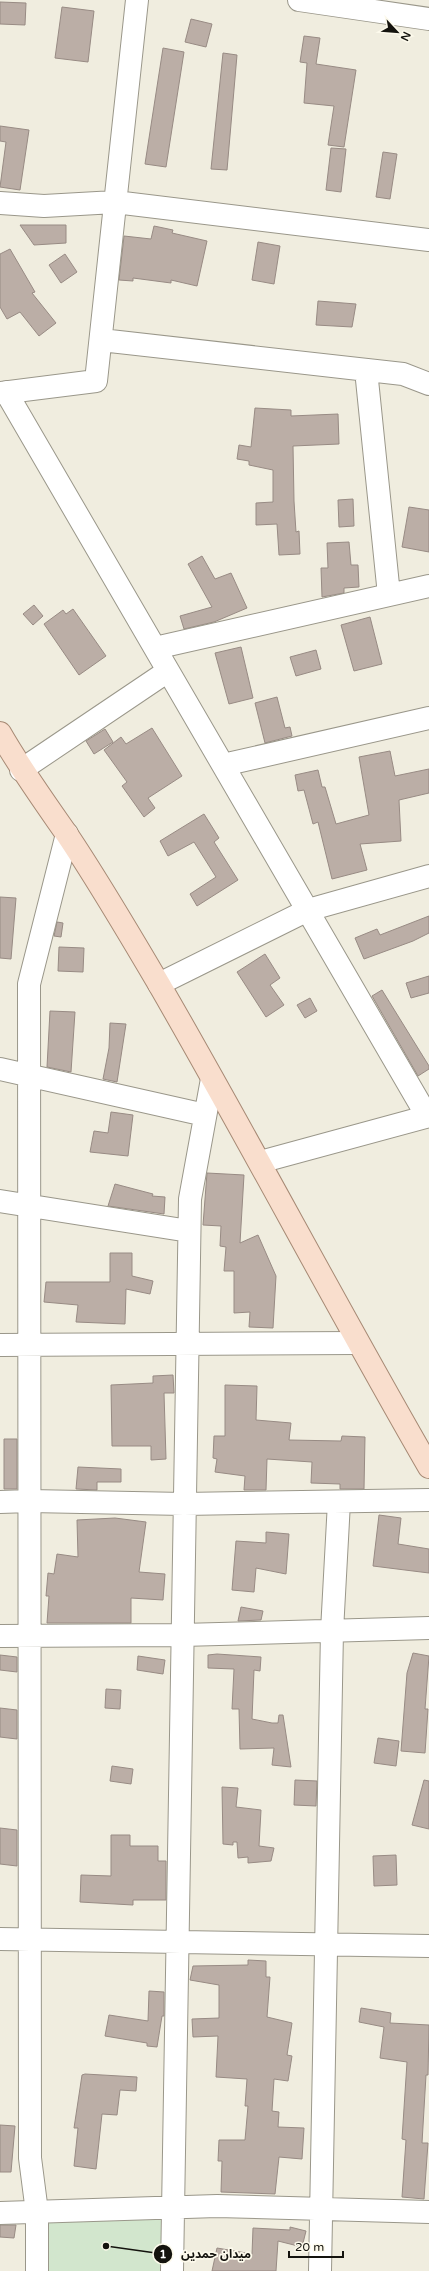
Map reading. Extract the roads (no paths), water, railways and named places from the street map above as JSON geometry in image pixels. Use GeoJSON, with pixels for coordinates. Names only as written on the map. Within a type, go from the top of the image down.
{"type":"FeatureCollection","features":[{"type":"Feature","properties":{"kind":"main road"},"geometry":{"type":"LineString","coordinates":[[0,733],[21,770],[67,834],[159,984],[260,1162],[357,1343],[429,1467]]}},
{"type":"Feature","properties":{"kind":"street"},"geometry":{"type":"LineString","coordinates":[[137,0],[96,381],[3,392],[155,648],[428,1116],[260,1162]]}},
{"type":"Feature","properties":{"kind":"street"},"geometry":{"type":"LineString","coordinates":[[300,0],[429,19]]}},
{"type":"Feature","properties":{"kind":"street"},"geometry":{"type":"LineString","coordinates":[[0,203],[44,206],[115,202],[429,240]]}},
{"type":"Feature","properties":{"kind":"street"},"geometry":{"type":"LineString","coordinates":[[101,340],[403,374],[429,384]]}},
{"type":"Feature","properties":{"kind":"street"},"geometry":{"type":"LineString","coordinates":[[366,370],[389,595]]}},
{"type":"Feature","properties":{"kind":"street"},"geometry":{"type":"LineString","coordinates":[[155,648],[429,586]]}},
{"type":"Feature","properties":{"kind":"street"},"geometry":{"type":"LineString","coordinates":[[21,770],[168,671]]}},
{"type":"Feature","properties":{"kind":"street"},"geometry":{"type":"LineString","coordinates":[[223,765],[429,718]]}},
{"type":"Feature","properties":{"kind":"street"},"geometry":{"type":"LineString","coordinates":[[37,2271],[38,2212],[30,2158],[29,984],[67,834]]}},
{"type":"Feature","properties":{"kind":"street"},"geometry":{"type":"LineString","coordinates":[[159,984],[308,910],[429,876]]}},
{"type":"Feature","properties":{"kind":"street"},"geometry":{"type":"LineString","coordinates":[[0,1069],[206,1115]]}},
{"type":"Feature","properties":{"kind":"street"},"geometry":{"type":"LineString","coordinates":[[172,2271],[190,1199],[212,1079]]}},
{"type":"Feature","properties":{"kind":"street"},"geometry":{"type":"LineString","coordinates":[[0,1201],[189,1231]]}},
{"type":"Feature","properties":{"kind":"street"},"geometry":{"type":"LineString","coordinates":[[0,1345],[357,1343]]}},
{"type":"Feature","properties":{"kind":"street"},"geometry":{"type":"LineString","coordinates":[[0,1502],[30,1501],[184,1504],[429,1500]]}},
{"type":"Feature","properties":{"kind":"street"},"geometry":{"type":"LineString","coordinates":[[320,2271],[332,1631],[339,1502]]}},
{"type":"Feature","properties":{"kind":"street"},"geometry":{"type":"LineString","coordinates":[[0,1636],[182,1636],[429,1628]]}},
{"type":"Feature","properties":{"kind":"street"},"geometry":{"type":"LineString","coordinates":[[0,1939],[429,1946]]}},
{"type":"Feature","properties":{"kind":"street"},"geometry":{"type":"LineString","coordinates":[[0,2213],[217,2206],[429,2212]]}},
{"type":"Feature","properties":{"kind":"place","name":"ميدان حمدين"},"geometry":{"type":"Point","coordinates":[106,2246]}}]}
